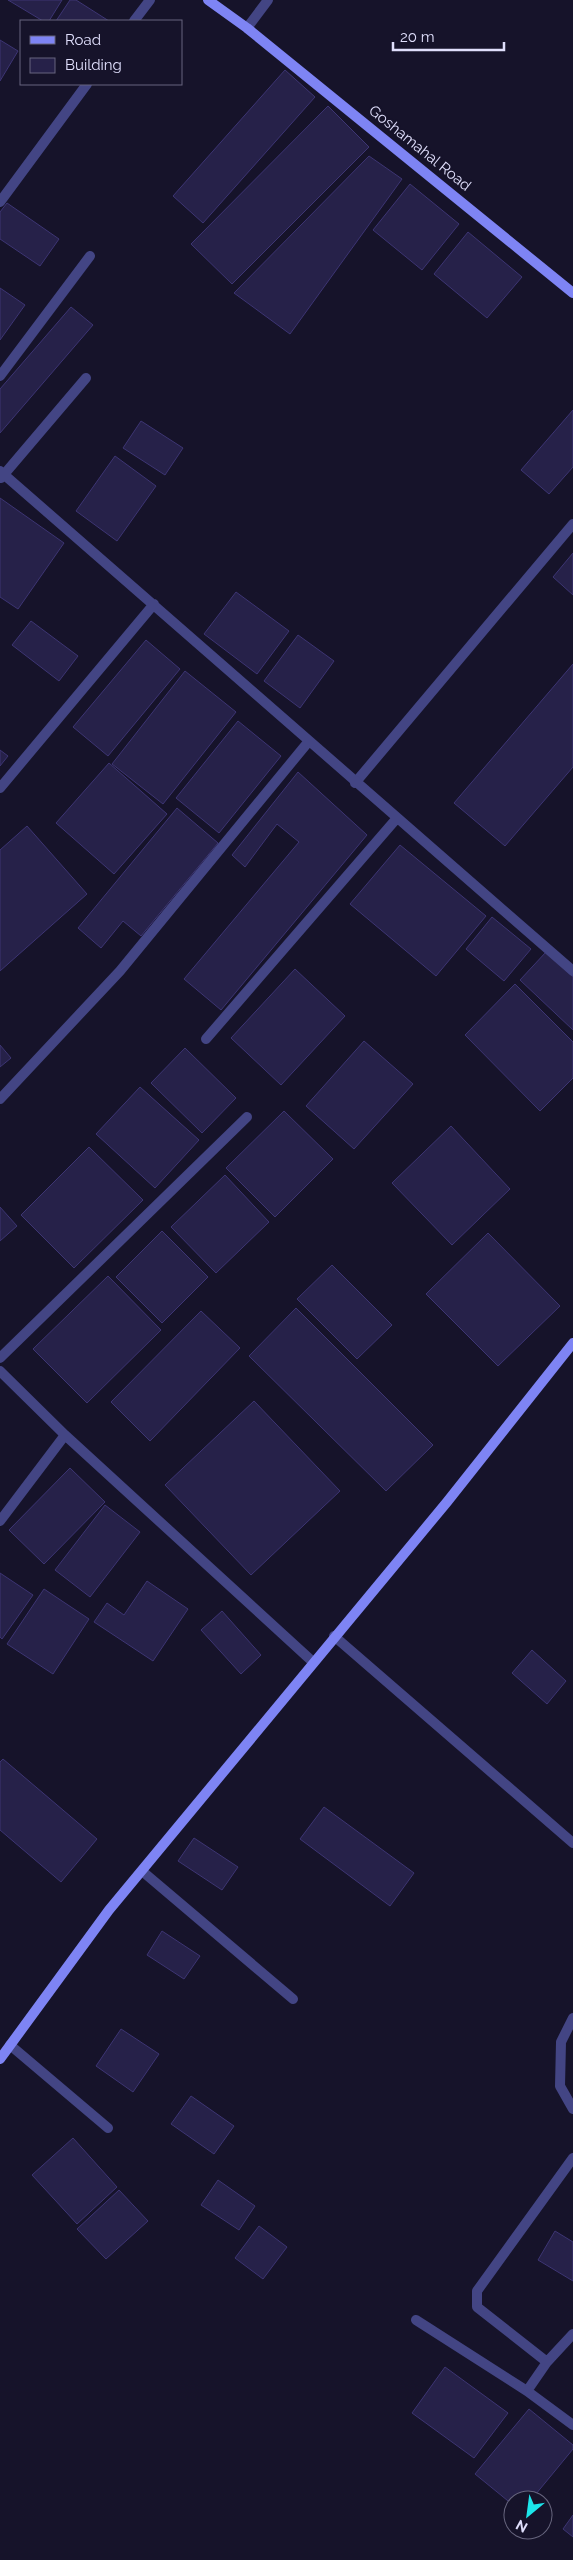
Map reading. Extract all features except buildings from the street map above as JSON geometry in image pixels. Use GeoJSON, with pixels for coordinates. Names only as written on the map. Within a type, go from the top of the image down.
{"type":"FeatureCollection","features":[{"type":"Feature","properties":{"kind":"street"},"geometry":{"type":"LineString","coordinates":[[135,20],[150,0]]}},
{"type":"Feature","properties":{"kind":"street","name":"Goshamahal Road"},"geometry":{"type":"LineString","coordinates":[[208,0],[247,28],[572,288]]}},
{"type":"Feature","properties":{"kind":"street"},"geometry":{"type":"LineString","coordinates":[[247,28],[268,0]]}},
{"type":"Feature","properties":{"kind":"street"},"geometry":{"type":"LineString","coordinates":[[0,202],[87,85]]}},
{"type":"Feature","properties":{"kind":"street"},"geometry":{"type":"LineString","coordinates":[[0,376],[90,256]]}},
{"type":"Feature","properties":{"kind":"street"},"geometry":{"type":"LineString","coordinates":[[86,378],[1,474],[154,604],[355,783],[573,971]]}},
{"type":"Feature","properties":{"kind":"street"},"geometry":{"type":"LineString","coordinates":[[355,783],[573,524]]}},
{"type":"Feature","properties":{"kind":"street"},"geometry":{"type":"LineString","coordinates":[[0,788],[154,604]]}},
{"type":"Feature","properties":{"kind":"street"},"geometry":{"type":"LineString","coordinates":[[0,1099],[120,971],[310,741]]}},
{"type":"Feature","properties":{"kind":"street"},"geometry":{"type":"LineString","coordinates":[[206,1039],[397,818]]}},
{"type":"Feature","properties":{"kind":"street"},"geometry":{"type":"LineString","coordinates":[[0,1358],[247,1117]]}},
{"type":"Feature","properties":{"kind":"street"},"geometry":{"type":"LineString","coordinates":[[0,2059],[109,1910],[334,1636],[447,1502],[573,1343]]}},
{"type":"Feature","properties":{"kind":"street"},"geometry":{"type":"LineString","coordinates":[[0,1371],[65,1435],[313,1662]]}},
{"type":"Feature","properties":{"kind":"street"},"geometry":{"type":"LineString","coordinates":[[0,1521],[65,1435]]}},
{"type":"Feature","properties":{"kind":"street"},"geometry":{"type":"LineString","coordinates":[[334,1636],[573,1843]]}},
{"type":"Feature","properties":{"kind":"street"},"geometry":{"type":"LineString","coordinates":[[142,1871],[293,1999]]}},
{"type":"Feature","properties":{"kind":"street"},"geometry":{"type":"LineString","coordinates":[[573,2018],[561,2042],[560,2086],[573,2109]]}},
{"type":"Feature","properties":{"kind":"street"},"geometry":{"type":"LineString","coordinates":[[10,2045],[108,2128]]}},
{"type":"Feature","properties":{"kind":"street"},"geometry":{"type":"LineString","coordinates":[[547,2362],[477,2306],[476,2291],[573,2158]]}},
{"type":"Feature","properties":{"kind":"street"},"geometry":{"type":"LineString","coordinates":[[416,2320],[527,2391],[573,2425]]}},
{"type":"Feature","properties":{"kind":"street"},"geometry":{"type":"LineString","coordinates":[[527,2391],[547,2362],[573,2334]]}}]}
